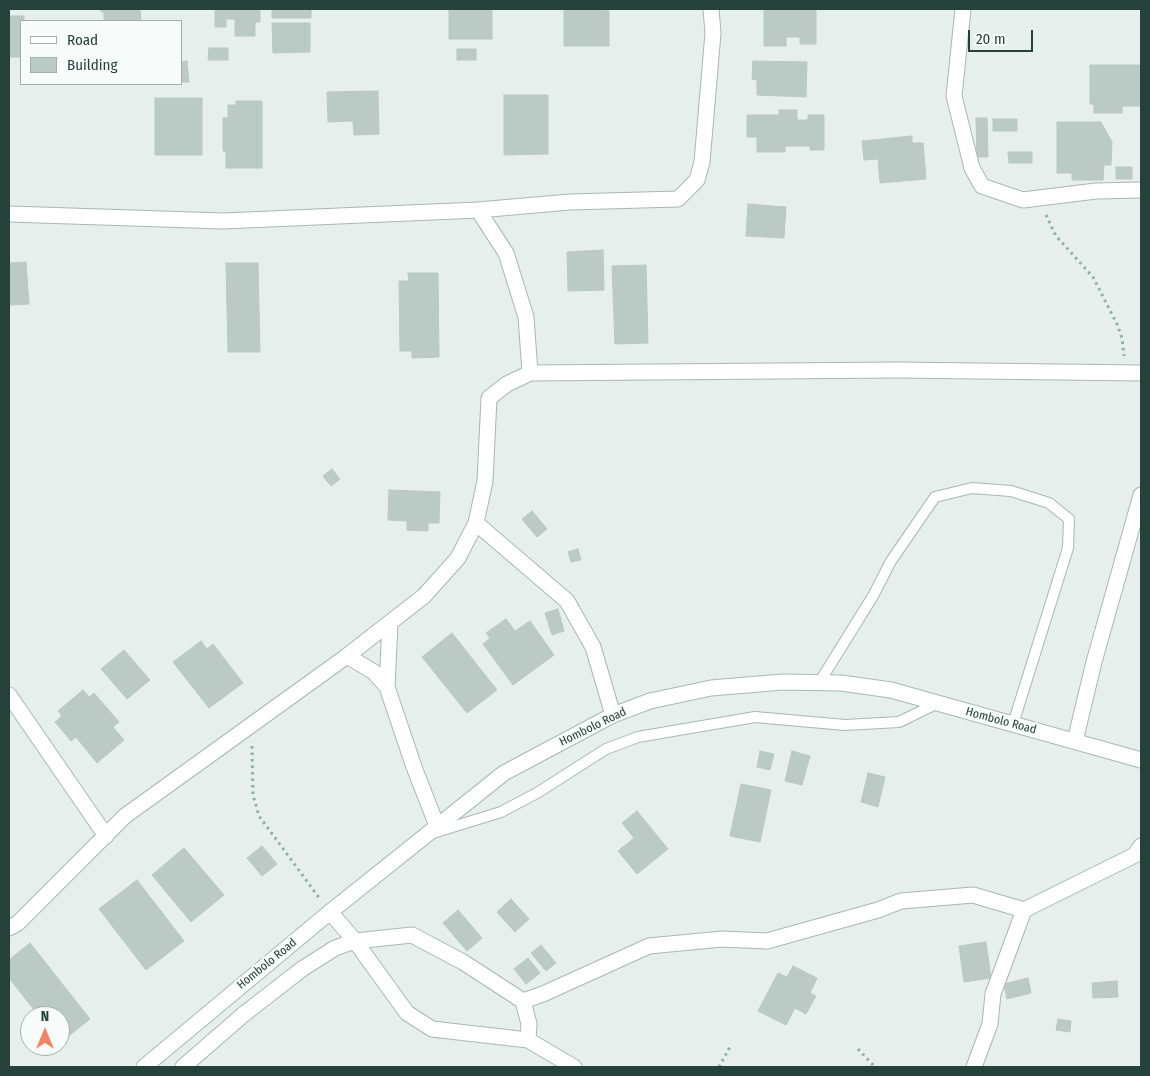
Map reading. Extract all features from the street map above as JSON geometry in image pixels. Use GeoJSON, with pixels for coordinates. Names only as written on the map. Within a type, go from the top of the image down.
{"type":"FeatureCollection","features":[{"type":"Feature","properties":{"kind":"street"},"geometry":{"type":"LineString","coordinates":[[9,214],[223,222],[478,210],[570,202],[678,199],[697,180],[705,144],[713,33],[712,9]]}},
{"type":"Feature","properties":{"kind":"street"},"geometry":{"type":"LineString","coordinates":[[963,9],[954,96],[972,168],[982,186],[1022,200],[1096,191],[1141,190]]}},
{"type":"Feature","properties":{"kind":"street"},"geometry":{"type":"LineString","coordinates":[[478,210],[506,253],[526,318],[530,373]]}},
{"type":"Feature","properties":{"kind":"street"},"geometry":{"type":"LineString","coordinates":[[9,928],[18,923],[139,806],[346,656],[424,596],[458,558],[476,523],[485,481],[489,398],[508,384],[530,373],[568,375],[897,370],[1141,373]]}},
{"type":"Feature","properties":{"kind":"street"},"geometry":{"type":"LineString","coordinates":[[1075,741],[1094,662],[1141,496]]}},
{"type":"Feature","properties":{"kind":"street"},"geometry":{"type":"LineString","coordinates":[[476,523],[567,601],[593,647],[613,715]]}},
{"type":"Feature","properties":{"kind":"street"},"geometry":{"type":"LineString","coordinates":[[390,622],[387,687],[414,767],[437,826]]}},
{"type":"Feature","properties":{"kind":"street"},"geometry":{"type":"LineString","coordinates":[[346,656],[374,672],[387,687]]}},
{"type":"Feature","properties":{"kind":"street","name":"Hombolo Road"},"geometry":{"type":"LineString","coordinates":[[144,1067],[330,912],[504,773],[613,715],[650,701],[711,688],[783,682],[841,683],[891,690],[1141,760]]}},
{"type":"Feature","properties":{"kind":"street"},"geometry":{"type":"LineString","coordinates":[[9,695],[106,836]]}},
{"type":"Feature","properties":{"kind":"street"},"geometry":{"type":"LineString","coordinates":[[522,1001],[543,994],[649,946],[722,939],[767,941],[878,910],[901,901],[973,895],[1024,910],[1135,855],[1141,846]]}},
{"type":"Feature","properties":{"kind":"street"},"geometry":{"type":"LineString","coordinates":[[974,1067],[990,1024],[993,994],[1024,910]]}},
{"type":"Feature","properties":{"kind":"street"},"geometry":{"type":"LineString","coordinates":[[330,912],[355,940],[408,1013],[432,1029],[528,1040],[574,1067]]}},
{"type":"Feature","properties":{"kind":"street"},"geometry":{"type":"LineString","coordinates":[[183,1067],[244,1014],[302,969],[335,948],[355,940],[412,935],[463,962],[522,1001],[529,1024],[528,1040]]}},
{"type":"Feature","properties":{"kind":"lane"},"geometry":{"type":"LineString","coordinates":[[819,683],[873,596],[891,561],[935,497],[972,488],[1011,491],[1049,503],[1069,519],[1068,548],[1013,724]]}},
{"type":"Feature","properties":{"kind":"lane"},"geometry":{"type":"LineString","coordinates":[[425,836],[501,812],[537,793],[606,749],[638,738],[756,717],[845,725],[899,722],[938,703]]}},
{"type":"Feature","properties":{"kind":"path"},"geometry":{"type":"LineString","coordinates":[[1037,199],[1056,236],[1093,277],[1117,324],[1124,352],[1124,373]]}},
{"type":"Feature","properties":{"kind":"path"},"geometry":{"type":"LineString","coordinates":[[248,726],[252,750],[253,795],[259,816],[330,912]]}},
{"type":"Feature","properties":{"kind":"path"},"geometry":{"type":"LineString","coordinates":[[719,1067],[732,1045]]}},
{"type":"Feature","properties":{"kind":"path"},"geometry":{"type":"LineString","coordinates":[[858,1049],[875,1067]]}},
{"type":"Feature","properties":{"kind":"building"},"geometry":{"type":"Polygon","coordinates":[[[98,9],[140,9],[141,20],[104,20],[104,13],[98,9]]]}},
{"type":"Feature","properties":{"kind":"building"},"geometry":{"type":"Polygon","coordinates":[[[215,9],[260,9],[260,22],[255,22],[255,36],[235,36],[235,19],[226,19],[226,27],[215,27],[215,9]]]}},
{"type":"Feature","properties":{"kind":"building"},"geometry":{"type":"Polygon","coordinates":[[[272,9],[311,9],[311,18],[272,18],[272,9]]]}},
{"type":"Feature","properties":{"kind":"building"},"geometry":{"type":"Polygon","coordinates":[[[449,9],[492,9],[492,39],[449,39],[449,9]]]}},
{"type":"Feature","properties":{"kind":"building"},"geometry":{"type":"Polygon","coordinates":[[[564,9],[609,11],[609,46],[564,46],[564,9]]]}},
{"type":"Feature","properties":{"kind":"building"},"geometry":{"type":"Polygon","coordinates":[[[764,9],[816,9],[816,44],[800,44],[800,37],[786,37],[786,46],[764,46],[764,9]]]}},
{"type":"Feature","properties":{"kind":"building"},"geometry":{"type":"Polygon","coordinates":[[[9,16],[24,16],[24,20],[20,20],[20,57],[9,57],[9,16]]]}},
{"type":"Feature","properties":{"kind":"building"},"geometry":{"type":"Polygon","coordinates":[[[272,23],[310,23],[310,52],[273,53],[272,23]]]}},
{"type":"Feature","properties":{"kind":"building"},"geometry":{"type":"Polygon","coordinates":[[[209,48],[228,48],[228,60],[208,60],[209,48]]]}},
{"type":"Feature","properties":{"kind":"building"},"geometry":{"type":"Polygon","coordinates":[[[457,49],[476,49],[476,60],[457,60],[457,49]]]}},
{"type":"Feature","properties":{"kind":"building"},"geometry":{"type":"Polygon","coordinates":[[[187,61],[189,82],[182,82],[182,62],[187,61]]]}},
{"type":"Feature","properties":{"kind":"building"},"geometry":{"type":"Polygon","coordinates":[[[753,61],[807,62],[806,97],[757,95],[757,80],[752,79],[753,61]]]}},
{"type":"Feature","properties":{"kind":"building"},"geometry":{"type":"Polygon","coordinates":[[[1090,65],[1141,65],[1141,106],[1122,106],[1122,113],[1094,113],[1094,104],[1090,104],[1090,65]]]}},
{"type":"Feature","properties":{"kind":"building"},"geometry":{"type":"Polygon","coordinates":[[[378,91],[379,134],[354,135],[353,121],[328,122],[327,92],[378,91]]]}},
{"type":"Feature","properties":{"kind":"building"},"geometry":{"type":"Polygon","coordinates":[[[504,95],[548,95],[548,154],[504,155],[504,95]]]}},
{"type":"Feature","properties":{"kind":"building"},"geometry":{"type":"Polygon","coordinates":[[[155,98],[202,98],[202,155],[155,155],[155,98]]]}},
{"type":"Feature","properties":{"kind":"building"},"geometry":{"type":"Polygon","coordinates":[[[236,101],[262,101],[262,168],[226,168],[226,151],[223,151],[223,118],[228,118],[228,105],[236,105],[236,101]]]}},
{"type":"Feature","properties":{"kind":"building"},"geometry":{"type":"Polygon","coordinates":[[[779,110],[797,110],[797,120],[808,120],[808,115],[824,115],[824,150],[810,150],[810,146],[785,146],[785,152],[757,152],[757,137],[747,137],[747,115],[779,115],[779,110]]]}},
{"type":"Feature","properties":{"kind":"building"},"geometry":{"type":"Polygon","coordinates":[[[976,118],[987,118],[988,157],[977,157],[976,118]]]}},
{"type":"Feature","properties":{"kind":"building"},"geometry":{"type":"Polygon","coordinates":[[[993,119],[1017,119],[1017,131],[993,131],[993,119]]]}},
{"type":"Feature","properties":{"kind":"building"},"geometry":{"type":"Polygon","coordinates":[[[1057,122],[1101,122],[1112,142],[1111,165],[1104,165],[1103,180],[1072,180],[1072,173],[1057,173],[1057,122]]]}},
{"type":"Feature","properties":{"kind":"building"},"geometry":{"type":"Polygon","coordinates":[[[912,136],[912,143],[923,143],[926,179],[880,183],[878,159],[864,160],[862,141],[912,136]]]}},
{"type":"Feature","properties":{"kind":"building"},"geometry":{"type":"Polygon","coordinates":[[[1008,152],[1032,152],[1032,163],[1009,163],[1008,152]]]}},
{"type":"Feature","properties":{"kind":"building"},"geometry":{"type":"Polygon","coordinates":[[[1116,167],[1132,167],[1132,179],[1116,179],[1116,167]]]}},
{"type":"Feature","properties":{"kind":"building"},"geometry":{"type":"Polygon","coordinates":[[[748,204],[786,207],[784,238],[746,236],[748,204]]]}},
{"type":"Feature","properties":{"kind":"building"},"geometry":{"type":"Polygon","coordinates":[[[603,250],[604,290],[568,291],[567,252],[603,250]]]}},
{"type":"Feature","properties":{"kind":"building"},"geometry":{"type":"Polygon","coordinates":[[[26,262],[29,304],[9,305],[9,263],[26,262]]]}},
{"type":"Feature","properties":{"kind":"building"},"geometry":{"type":"Polygon","coordinates":[[[226,263],[258,263],[260,352],[228,352],[226,263]]]}},
{"type":"Feature","properties":{"kind":"building"},"geometry":{"type":"Polygon","coordinates":[[[646,265],[648,343],[615,344],[612,266],[646,265]]]}},
{"type":"Feature","properties":{"kind":"building"},"geometry":{"type":"Polygon","coordinates":[[[408,273],[438,273],[439,357],[412,358],[412,351],[400,351],[399,281],[409,281],[408,273]]]}},
{"type":"Feature","properties":{"kind":"building"},"geometry":{"type":"Polygon","coordinates":[[[332,469],[340,479],[331,486],[323,476],[332,469]]]}},
{"type":"Feature","properties":{"kind":"building"},"geometry":{"type":"Polygon","coordinates":[[[389,490],[440,492],[439,523],[428,523],[428,531],[407,530],[407,521],[388,520],[389,490]]]}},
{"type":"Feature","properties":{"kind":"building"},"geometry":{"type":"Polygon","coordinates":[[[532,511],[547,529],[537,537],[522,519],[532,511]]]}},
{"type":"Feature","properties":{"kind":"building"},"geometry":{"type":"Polygon","coordinates":[[[578,549],[581,560],[571,562],[568,552],[578,549]]]}},
{"type":"Feature","properties":{"kind":"building"},"geometry":{"type":"Polygon","coordinates":[[[558,609],[564,631],[552,635],[545,613],[558,609]]]}},
{"type":"Feature","properties":{"kind":"building"},"geometry":{"type":"Polygon","coordinates":[[[506,619],[515,631],[530,621],[554,655],[513,685],[483,644],[490,638],[486,633],[506,619]]]}},
{"type":"Feature","properties":{"kind":"building"},"geometry":{"type":"Polygon","coordinates":[[[452,633],[497,690],[467,713],[422,657],[452,633]]]}},
{"type":"Feature","properties":{"kind":"building"},"geometry":{"type":"Polygon","coordinates":[[[201,641],[207,649],[213,644],[243,683],[209,708],[173,662],[201,641]]]}},
{"type":"Feature","properties":{"kind":"building"},"geometry":{"type":"Polygon","coordinates":[[[124,650],[150,680],[127,699],[101,669],[124,650]]]}},
{"type":"Feature","properties":{"kind":"building"},"geometry":{"type":"Polygon","coordinates":[[[83,690],[89,697],[94,693],[119,722],[113,727],[124,740],[97,763],[76,737],[71,741],[55,722],[62,716],[58,711],[83,690]]]}},
{"type":"Feature","properties":{"kind":"building"},"geometry":{"type":"Polygon","coordinates":[[[760,751],[774,754],[770,770],[757,767],[760,751]]]}},
{"type":"Feature","properties":{"kind":"building"},"geometry":{"type":"Polygon","coordinates":[[[792,751],[810,756],[802,785],[785,781],[792,751]]]}},
{"type":"Feature","properties":{"kind":"building"},"geometry":{"type":"Polygon","coordinates":[[[868,773],[885,777],[878,807],[861,802],[868,773]]]}},
{"type":"Feature","properties":{"kind":"building"},"geometry":{"type":"Polygon","coordinates":[[[741,784],[771,790],[760,842],[730,836],[741,784]]]}},
{"type":"Feature","properties":{"kind":"building"},"geometry":{"type":"Polygon","coordinates":[[[637,811],[668,849],[637,874],[618,851],[634,838],[622,823],[637,811]]]}},
{"type":"Feature","properties":{"kind":"building"},"geometry":{"type":"Polygon","coordinates":[[[262,846],[277,864],[262,876],[247,858],[262,846]]]}},
{"type":"Feature","properties":{"kind":"building"},"geometry":{"type":"Polygon","coordinates":[[[184,848],[224,895],[191,922],[152,875],[184,848]]]}},
{"type":"Feature","properties":{"kind":"building"},"geometry":{"type":"Polygon","coordinates":[[[137,880],[184,941],[146,970],[99,909],[137,880]]]}},
{"type":"Feature","properties":{"kind":"building"},"geometry":{"type":"Polygon","coordinates":[[[511,899],[529,919],[515,932],[497,912],[511,899]]]}},
{"type":"Feature","properties":{"kind":"building"},"geometry":{"type":"Polygon","coordinates":[[[458,910],[482,938],[467,951],[443,923],[458,910]]]}},
{"type":"Feature","properties":{"kind":"building"},"geometry":{"type":"Polygon","coordinates":[[[986,942],[991,978],[964,982],[959,946],[986,942]]]}},
{"type":"Feature","properties":{"kind":"building"},"geometry":{"type":"Polygon","coordinates":[[[30,943],[90,1019],[70,1035],[70,1006],[31,1006],[9,978],[9,960],[30,943]]]}},
{"type":"Feature","properties":{"kind":"building"},"geometry":{"type":"Polygon","coordinates":[[[541,945],[556,963],[546,971],[531,953],[541,945]]]}},
{"type":"Feature","properties":{"kind":"building"},"geometry":{"type":"Polygon","coordinates":[[[528,958],[540,973],[526,984],[514,969],[528,958]]]}},
{"type":"Feature","properties":{"kind":"building"},"geometry":{"type":"Polygon","coordinates":[[[793,966],[817,978],[810,993],[816,996],[806,1014],[795,1008],[786,1025],[758,1011],[778,973],[787,977],[793,966]]]}},
{"type":"Feature","properties":{"kind":"building"},"geometry":{"type":"Polygon","coordinates":[[[1028,978],[1031,993],[1007,999],[1004,984],[1028,978]]]}},
{"type":"Feature","properties":{"kind":"building"},"geometry":{"type":"Polygon","coordinates":[[[1117,981],[1118,997],[1093,998],[1092,983],[1117,981]]]}},
{"type":"Feature","properties":{"kind":"building"},"geometry":{"type":"Polygon","coordinates":[[[1058,1019],[1071,1021],[1070,1032],[1056,1030],[1058,1019]]]}}]}
